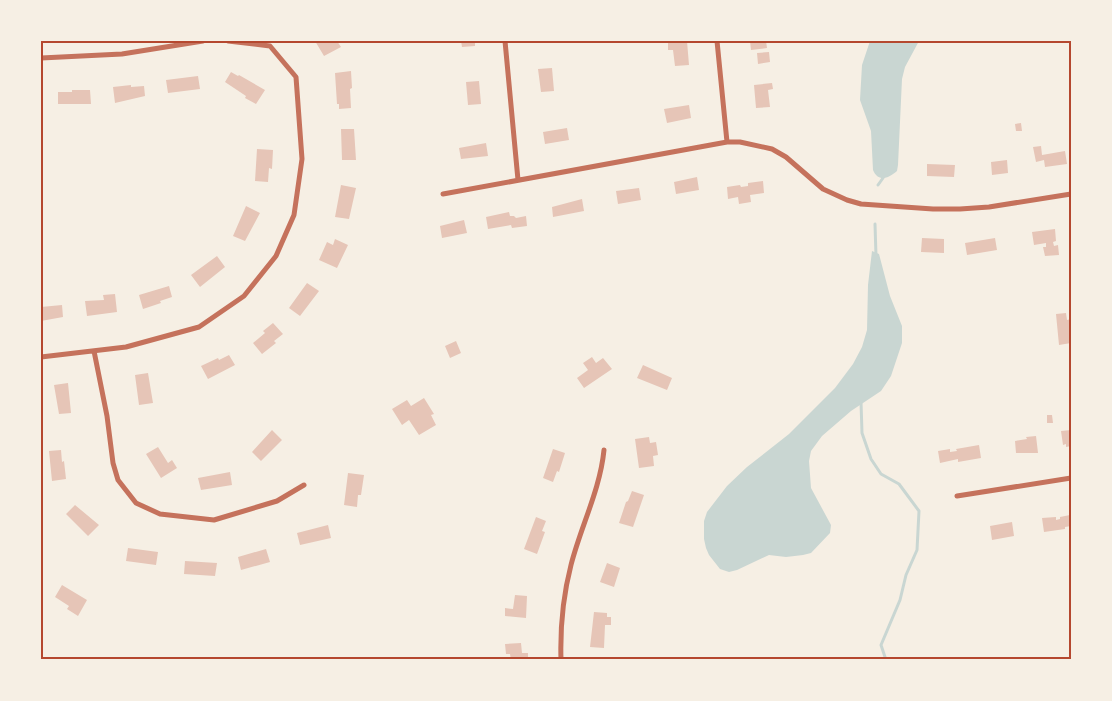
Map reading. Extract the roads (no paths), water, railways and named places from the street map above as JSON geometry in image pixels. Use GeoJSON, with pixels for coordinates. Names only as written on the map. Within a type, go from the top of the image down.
{"type":"FeatureCollection","features":[{"type":"Feature","properties":{"kind":"street"},"geometry":{"type":"LineString","coordinates":[[41,58],[122,54],[203,41]]}},
{"type":"Feature","properties":{"kind":"street"},"geometry":{"type":"LineString","coordinates":[[41,357],[126,347],[199,327],[244,296],[276,256],[294,215],[302,159],[296,77],[270,46],[228,41]]}},
{"type":"Feature","properties":{"kind":"street"},"geometry":{"type":"LineString","coordinates":[[505,41],[518,180]]}},
{"type":"Feature","properties":{"kind":"street"},"geometry":{"type":"LineString","coordinates":[[717,41],[727,142]]}},
{"type":"Feature","properties":{"kind":"street"},"geometry":{"type":"LineString","coordinates":[[443,194],[727,142],[740,142],[772,149],[786,157],[823,189],[861,204],[960,209],[989,207],[1071,194]]}},
{"type":"Feature","properties":{"kind":"street"},"geometry":{"type":"LineString","coordinates":[[94,351],[107,416],[113,463],[118,480],[136,503],[160,514],[214,520],[277,501],[304,485]]}},
{"type":"Feature","properties":{"kind":"street"},"geometry":{"type":"LineString","coordinates":[[560,660],[561,614],[571,564],[602,468],[604,450]]}},
{"type":"Feature","properties":{"kind":"street"},"geometry":{"type":"LineString","coordinates":[[957,496],[1071,478]]}},
{"type":"Feature","properties":{"kind":"waterway"},"geometry":{"type":"LineString","coordinates":[[878,185],[883,175]]}},
{"type":"Feature","properties":{"kind":"waterway"},"geometry":{"type":"LineString","coordinates":[[875,224],[876,256]]}},
{"type":"Feature","properties":{"kind":"waterway"},"geometry":{"type":"LineString","coordinates":[[861,402],[862,433],[871,459],[881,474],[899,484],[919,511],[917,550],[906,575],[900,600],[881,645],[886,660]]}}]}
